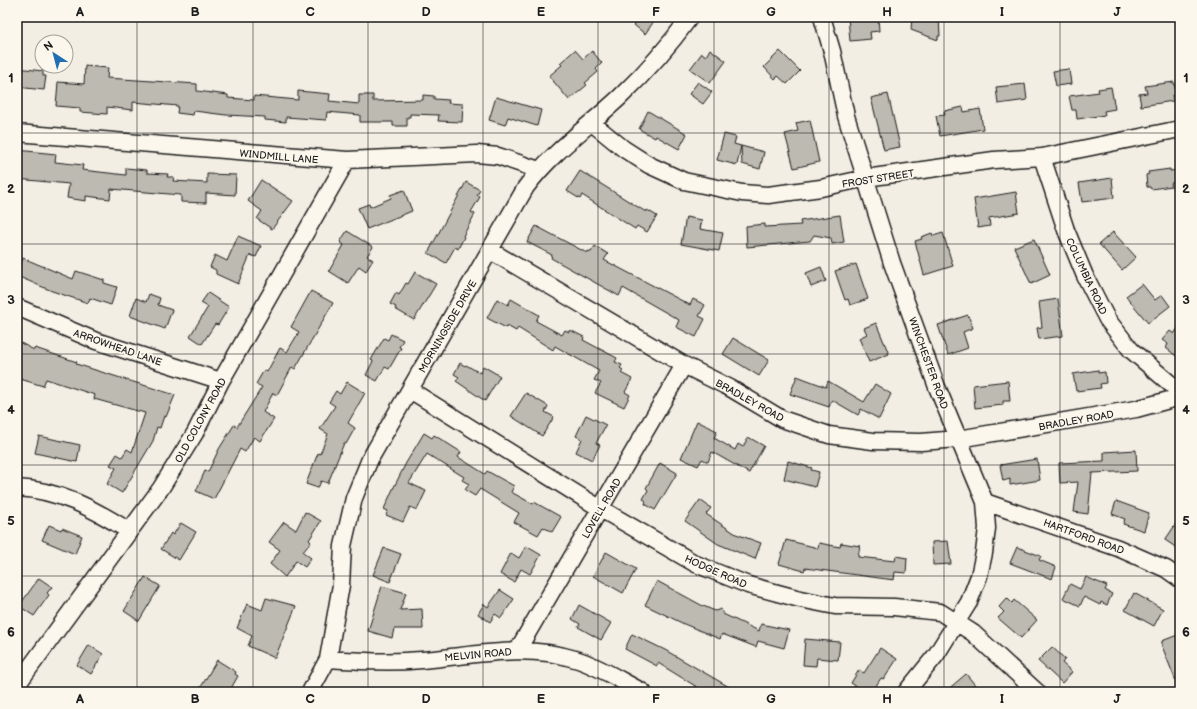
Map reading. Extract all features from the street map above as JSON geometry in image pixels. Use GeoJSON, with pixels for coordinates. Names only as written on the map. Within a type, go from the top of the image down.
{"type":"FeatureCollection","features":[{"type":"Feature","properties":{"kind":"street","name":"MORNINGSIDE DRIVE"},"geometry":{"type":"LineString","coordinates":[[310,692],[328,659],[341,585],[343,546],[354,498],[370,459],[491,251],[526,187],[553,155],[592,123],[621,96],[666,49],[690,17]]}},
{"type":"Feature","properties":{"kind":"street","name":"WINCHESTER ROAD"},"geometry":{"type":"LineString","coordinates":[[822,17],[832,51],[846,116],[892,263],[958,439],[985,502],[987,528],[984,553],[979,576],[969,602],[936,655],[906,692]]}},
{"type":"Feature","properties":{"kind":"street","name":"FROST STREET"},"geometry":{"type":"LineString","coordinates":[[592,123],[624,149],[649,165],[684,181],[742,193],[768,195],[821,188],[866,178],[994,160],[1042,157],[1180,129]]}},
{"type":"Feature","properties":{"kind":"street","name":"WINDMILL LANE"},"geometry":{"type":"LineString","coordinates":[[17,133],[347,160],[477,154],[498,156],[539,170]]}},
{"type":"Feature","properties":{"kind":"street","name":"COLUMBIA ROAD"},"geometry":{"type":"LineString","coordinates":[[1042,157],[1066,230],[1085,276],[1107,319],[1131,350],[1180,392]]}},
{"type":"Feature","properties":{"kind":"street","name":"OLD COLONY ROAD"},"geometry":{"type":"LineString","coordinates":[[17,685],[161,488],[195,433],[221,381],[347,160]]}},
{"type":"Feature","properties":{"kind":"street","name":"BRADLEY ROAD"},"geometry":{"type":"LineString","coordinates":[[491,251],[684,365],[730,388],[782,419],[829,435],[873,441],[921,442],[958,439],[1089,418],[1136,409],[1180,397]]}},
{"type":"Feature","properties":{"kind":"street","name":"ARROWHEAD LANE"},"geometry":{"type":"LineString","coordinates":[[17,307],[96,341],[221,381]]}},
{"type":"Feature","properties":{"kind":"street","name":"LOVELL ROAD"},"geometry":{"type":"LineString","coordinates":[[517,651],[684,365]]}},
{"type":"Feature","properties":{"kind":"street","name":"HODGE ROAD"},"geometry":{"type":"LineString","coordinates":[[410,390],[601,509],[696,564],[748,585],[778,594],[835,606],[894,607],[940,612],[957,622],[989,646],[1037,692]]}},
{"type":"Feature","properties":{"kind":"street"},"geometry":{"type":"LineString","coordinates":[[17,488],[46,492],[76,500],[129,532]]}},
{"type":"Feature","properties":{"kind":"street","name":"HARTFORD ROAD"},"geometry":{"type":"LineString","coordinates":[[985,502],[1118,548],[1166,569],[1180,579]]}},
{"type":"Feature","properties":{"kind":"street","name":"MELVIN ROAD"},"geometry":{"type":"LineString","coordinates":[[328,659],[396,662],[488,652],[517,651],[548,653],[575,659],[643,692]]}},
{"type":"Feature","properties":{"kind":"building"},"geometry":{"type":"Polygon","coordinates":[[[640,17],[657,17],[645,34],[634,25],[640,17]]]}},
{"type":"Feature","properties":{"kind":"building"},"geometry":{"type":"Polygon","coordinates":[[[848,17],[878,17],[879,31],[870,32],[871,39],[850,41],[848,17]]]}},
{"type":"Feature","properties":{"kind":"building"},"geometry":{"type":"Polygon","coordinates":[[[912,17],[939,17],[940,36],[938,36],[938,40],[911,30],[912,17]]]}},
{"type":"Feature","properties":{"kind":"building"},"geometry":{"type":"Polygon","coordinates":[[[710,49],[726,61],[710,83],[690,69],[702,53],[706,56],[710,49]]]}},
{"type":"Feature","properties":{"kind":"building"},"geometry":{"type":"Polygon","coordinates":[[[575,50],[583,59],[592,51],[602,63],[596,69],[598,72],[585,83],[587,85],[569,100],[549,76],[562,65],[560,63],[575,50]]]}},
{"type":"Feature","properties":{"kind":"building"},"geometry":{"type":"Polygon","coordinates":[[[780,51],[800,71],[787,84],[778,76],[775,79],[764,67],[780,51]]]}},
{"type":"Feature","properties":{"kind":"building"},"geometry":{"type":"Polygon","coordinates":[[[85,66],[108,68],[107,78],[197,84],[197,91],[228,95],[228,98],[254,100],[254,96],[298,100],[298,91],[330,94],[329,101],[359,104],[359,95],[373,95],[373,101],[423,100],[423,95],[434,96],[434,99],[449,100],[448,103],[463,104],[462,122],[438,121],[439,115],[410,114],[410,117],[407,117],[407,126],[393,126],[393,122],[360,122],[360,115],[327,112],[326,120],[286,117],[286,122],[265,120],[265,117],[226,115],[194,111],[193,115],[177,113],[178,106],[133,102],[133,110],[107,107],[107,114],[80,112],[80,108],[56,106],[58,82],[84,84],[85,66]]]}},
{"type":"Feature","properties":{"kind":"building"},"geometry":{"type":"Polygon","coordinates":[[[17,68],[34,70],[34,74],[43,74],[43,76],[46,76],[44,90],[17,87],[17,68]]]}},
{"type":"Feature","properties":{"kind":"building"},"geometry":{"type":"Polygon","coordinates":[[[1069,69],[1071,84],[1056,86],[1053,71],[1069,69]]]}},
{"type":"Feature","properties":{"kind":"building"},"geometry":{"type":"Polygon","coordinates":[[[698,82],[712,92],[703,104],[689,94],[698,82]]]}},
{"type":"Feature","properties":{"kind":"building"},"geometry":{"type":"Polygon","coordinates":[[[1174,82],[1176,95],[1172,95],[1173,101],[1141,106],[1139,94],[1147,93],[1145,86],[1174,82]]]}},
{"type":"Feature","properties":{"kind":"building"},"geometry":{"type":"Polygon","coordinates":[[[1025,84],[1027,100],[998,104],[996,87],[1025,84]]]}},
{"type":"Feature","properties":{"kind":"building"},"geometry":{"type":"Polygon","coordinates":[[[1111,87],[1115,109],[1104,111],[1105,115],[1077,119],[1076,110],[1072,110],[1069,96],[1099,92],[1098,89],[1111,87]]]}},
{"type":"Feature","properties":{"kind":"building"},"geometry":{"type":"Polygon","coordinates":[[[888,94],[900,147],[884,150],[871,98],[888,94]]]}},
{"type":"Feature","properties":{"kind":"building"},"geometry":{"type":"Polygon","coordinates":[[[496,97],[541,110],[537,126],[508,117],[505,125],[489,120],[496,97]]]}},
{"type":"Feature","properties":{"kind":"building"},"geometry":{"type":"Polygon","coordinates":[[[963,107],[964,112],[980,109],[983,129],[940,136],[936,116],[945,115],[944,111],[963,107]]]}},
{"type":"Feature","properties":{"kind":"building"},"geometry":{"type":"Polygon","coordinates":[[[648,111],[687,134],[679,149],[656,136],[655,138],[639,129],[648,111]]]}},
{"type":"Feature","properties":{"kind":"building"},"geometry":{"type":"Polygon","coordinates":[[[810,120],[819,162],[794,168],[785,134],[798,131],[796,123],[810,120]]]}},
{"type":"Feature","properties":{"kind":"building"},"geometry":{"type":"Polygon","coordinates":[[[724,134],[736,137],[734,144],[741,146],[737,165],[717,160],[724,134]]]}},
{"type":"Feature","properties":{"kind":"building"},"geometry":{"type":"Polygon","coordinates":[[[741,146],[764,152],[760,169],[742,164],[741,146]]]}},
{"type":"Feature","properties":{"kind":"building"},"geometry":{"type":"Polygon","coordinates":[[[17,150],[56,154],[55,162],[83,165],[82,170],[126,175],[126,168],[147,170],[147,173],[168,174],[167,177],[174,177],[173,181],[207,183],[207,174],[236,175],[235,195],[206,193],[206,203],[181,202],[181,195],[111,189],[110,199],[86,196],[86,201],[67,198],[69,184],[17,179],[17,150]]]}},
{"type":"Feature","properties":{"kind":"building"},"geometry":{"type":"Polygon","coordinates":[[[1170,169],[1170,171],[1178,170],[1179,182],[1171,183],[1172,186],[1151,189],[1150,187],[1147,187],[1146,175],[1149,174],[1148,172],[1170,169]]]}},
{"type":"Feature","properties":{"kind":"building"},"geometry":{"type":"Polygon","coordinates":[[[580,171],[646,212],[647,210],[657,216],[647,232],[637,226],[635,229],[582,195],[580,199],[567,191],[580,171]]]}},
{"type":"Feature","properties":{"kind":"building"},"geometry":{"type":"Polygon","coordinates":[[[1112,178],[1114,198],[1082,202],[1079,183],[1112,178]]]}},
{"type":"Feature","properties":{"kind":"building"},"geometry":{"type":"Polygon","coordinates":[[[261,180],[293,201],[272,229],[257,219],[262,211],[248,201],[261,180]]]}},
{"type":"Feature","properties":{"kind":"building"},"geometry":{"type":"Polygon","coordinates":[[[466,182],[480,190],[477,195],[480,197],[471,212],[475,214],[458,249],[455,247],[446,263],[428,253],[466,182]]]}},
{"type":"Feature","properties":{"kind":"building"},"geometry":{"type":"Polygon","coordinates":[[[404,190],[412,211],[367,229],[358,208],[369,204],[370,207],[391,198],[390,195],[404,190]]]}},
{"type":"Feature","properties":{"kind":"building"},"geometry":{"type":"Polygon","coordinates":[[[1016,192],[1019,213],[989,218],[990,226],[978,228],[974,199],[1016,192]]]}},
{"type":"Feature","properties":{"kind":"building"},"geometry":{"type":"Polygon","coordinates":[[[840,215],[844,242],[832,244],[831,238],[814,235],[810,241],[747,247],[746,226],[765,224],[765,227],[801,225],[800,221],[840,215]]]}},
{"type":"Feature","properties":{"kind":"building"},"geometry":{"type":"Polygon","coordinates":[[[686,217],[702,220],[700,229],[723,233],[719,251],[681,244],[686,217]]]}},
{"type":"Feature","properties":{"kind":"building"},"geometry":{"type":"Polygon","coordinates":[[[536,226],[587,253],[588,251],[591,252],[595,246],[608,254],[604,260],[690,305],[693,299],[705,305],[699,316],[705,319],[696,337],[676,327],[679,320],[623,288],[619,296],[551,258],[552,255],[527,242],[536,226]]]}},
{"type":"Feature","properties":{"kind":"building"},"geometry":{"type":"Polygon","coordinates":[[[347,231],[373,247],[367,256],[373,260],[366,271],[359,266],[348,283],[329,271],[344,245],[340,242],[347,231]]]}},
{"type":"Feature","properties":{"kind":"building"},"geometry":{"type":"Polygon","coordinates":[[[1113,232],[1136,257],[1122,270],[1099,244],[1113,232]]]}},
{"type":"Feature","properties":{"kind":"building"},"geometry":{"type":"Polygon","coordinates":[[[932,233],[933,236],[943,233],[953,266],[924,275],[915,241],[932,233]]]}},
{"type":"Feature","properties":{"kind":"building"},"geometry":{"type":"Polygon","coordinates":[[[238,236],[261,246],[256,257],[250,255],[238,284],[216,274],[216,270],[210,267],[215,255],[227,261],[238,236]]]}},
{"type":"Feature","properties":{"kind":"building"},"geometry":{"type":"Polygon","coordinates":[[[1034,239],[1050,275],[1031,284],[1014,247],[1034,239]]]}},
{"type":"Feature","properties":{"kind":"building"},"geometry":{"type":"Polygon","coordinates":[[[23,258],[73,279],[76,271],[104,280],[104,283],[117,287],[111,305],[90,298],[88,303],[52,291],[17,276],[23,258]]]}},
{"type":"Feature","properties":{"kind":"building"},"geometry":{"type":"Polygon","coordinates":[[[856,264],[868,299],[850,305],[848,299],[845,300],[835,271],[856,264]]]}},
{"type":"Feature","properties":{"kind":"building"},"geometry":{"type":"Polygon","coordinates":[[[821,267],[826,281],[811,287],[806,273],[821,267]]]}},
{"type":"Feature","properties":{"kind":"building"},"geometry":{"type":"Polygon","coordinates":[[[415,272],[436,284],[414,320],[395,309],[396,307],[390,304],[396,293],[399,295],[415,272]]]}},
{"type":"Feature","properties":{"kind":"building"},"geometry":{"type":"Polygon","coordinates":[[[1142,284],[1155,300],[1162,295],[1170,306],[1148,323],[1126,296],[1142,284]]]}},
{"type":"Feature","properties":{"kind":"building"},"geometry":{"type":"Polygon","coordinates":[[[311,291],[333,303],[295,369],[292,367],[277,395],[273,393],[263,412],[274,419],[260,441],[254,437],[245,452],[240,449],[214,499],[196,491],[205,471],[208,472],[219,449],[234,425],[237,427],[262,387],[256,384],[264,370],[267,372],[280,348],[287,352],[299,332],[291,327],[311,291]]]}},
{"type":"Feature","properties":{"kind":"building"},"geometry":{"type":"Polygon","coordinates":[[[208,293],[229,307],[218,325],[215,324],[202,344],[190,336],[208,307],[201,303],[208,293]]]}},
{"type":"Feature","properties":{"kind":"building"},"geometry":{"type":"Polygon","coordinates":[[[149,294],[160,298],[158,305],[172,310],[165,329],[130,316],[136,298],[146,302],[149,294]]]}},
{"type":"Feature","properties":{"kind":"building"},"geometry":{"type":"Polygon","coordinates":[[[497,299],[508,305],[511,299],[539,315],[536,321],[562,335],[565,330],[569,332],[570,330],[584,337],[583,340],[617,358],[615,362],[622,365],[620,368],[623,370],[621,373],[632,379],[625,392],[630,395],[624,407],[595,393],[601,383],[594,380],[599,371],[555,346],[553,350],[518,328],[516,331],[507,326],[506,328],[487,318],[497,299]]]}},
{"type":"Feature","properties":{"kind":"building"},"geometry":{"type":"Polygon","coordinates":[[[1058,299],[1063,336],[1039,339],[1037,328],[1042,327],[1039,302],[1058,299]]]}},
{"type":"Feature","properties":{"kind":"building"},"geometry":{"type":"Polygon","coordinates":[[[968,315],[973,328],[963,332],[968,348],[948,355],[938,325],[968,315]]]}},
{"type":"Feature","properties":{"kind":"building"},"geometry":{"type":"Polygon","coordinates":[[[876,323],[889,354],[869,362],[859,338],[867,334],[864,328],[876,323]]]}},
{"type":"Feature","properties":{"kind":"building"},"geometry":{"type":"Polygon","coordinates":[[[1180,325],[1180,359],[1166,348],[1168,344],[1162,340],[1170,331],[1174,334],[1180,325]]]}},
{"type":"Feature","properties":{"kind":"building"},"geometry":{"type":"Polygon","coordinates":[[[391,334],[403,340],[399,347],[401,348],[389,369],[385,367],[377,381],[366,375],[373,361],[371,360],[384,338],[388,340],[391,334]]]}},
{"type":"Feature","properties":{"kind":"building"},"geometry":{"type":"Polygon","coordinates":[[[733,338],[769,360],[759,376],[723,354],[733,338]]]}},
{"type":"Feature","properties":{"kind":"building"},"geometry":{"type":"Polygon","coordinates":[[[17,341],[34,350],[35,348],[77,362],[76,364],[175,395],[166,417],[164,416],[160,428],[157,427],[153,441],[122,493],[107,484],[116,468],[110,465],[117,454],[122,457],[127,449],[132,452],[145,413],[94,399],[95,395],[46,379],[43,386],[17,378],[17,341]]]}},
{"type":"Feature","properties":{"kind":"building"},"geometry":{"type":"Polygon","coordinates":[[[460,363],[480,373],[483,366],[500,376],[485,401],[456,381],[459,377],[454,374],[460,363]]]}},
{"type":"Feature","properties":{"kind":"building"},"geometry":{"type":"Polygon","coordinates":[[[1098,370],[1098,373],[1105,372],[1106,383],[1100,384],[1101,388],[1076,391],[1073,374],[1098,370]]]}},
{"type":"Feature","properties":{"kind":"building"},"geometry":{"type":"Polygon","coordinates":[[[797,376],[826,387],[828,381],[864,402],[875,384],[891,394],[879,419],[861,409],[858,415],[832,400],[829,407],[790,394],[797,376]]]}},
{"type":"Feature","properties":{"kind":"building"},"geometry":{"type":"Polygon","coordinates":[[[1008,381],[1010,401],[1003,401],[1003,405],[975,408],[973,385],[1008,381]]]}},
{"type":"Feature","properties":{"kind":"building"},"geometry":{"type":"Polygon","coordinates":[[[347,382],[365,393],[348,423],[355,428],[346,444],[344,443],[328,483],[321,481],[318,488],[306,484],[318,453],[320,454],[328,434],[320,429],[335,406],[329,402],[336,391],[340,394],[347,382]]]}},
{"type":"Feature","properties":{"kind":"building"},"geometry":{"type":"Polygon","coordinates":[[[526,393],[548,406],[545,412],[554,417],[542,436],[511,416],[526,393]]]}},
{"type":"Feature","properties":{"kind":"building"},"geometry":{"type":"Polygon","coordinates":[[[586,415],[606,425],[596,443],[600,445],[592,460],[576,452],[582,439],[576,436],[586,415]]]}},
{"type":"Feature","properties":{"kind":"building"},"geometry":{"type":"Polygon","coordinates":[[[697,421],[717,431],[714,438],[735,450],[738,444],[743,447],[748,437],[764,446],[749,473],[712,452],[708,462],[702,459],[698,466],[681,458],[697,421]]]}},
{"type":"Feature","properties":{"kind":"building"},"geometry":{"type":"Polygon","coordinates":[[[424,433],[432,438],[434,435],[461,452],[458,457],[485,474],[487,471],[514,486],[511,492],[533,504],[534,502],[561,517],[552,532],[543,527],[538,535],[514,522],[519,513],[480,489],[475,496],[465,490],[469,484],[462,480],[464,477],[427,454],[409,483],[426,491],[417,510],[410,507],[403,522],[386,515],[388,511],[384,509],[393,489],[406,463],[424,433]]]}},
{"type":"Feature","properties":{"kind":"building"},"geometry":{"type":"Polygon","coordinates":[[[39,436],[80,445],[77,462],[35,453],[39,436]]]}},
{"type":"Feature","properties":{"kind":"building"},"geometry":{"type":"Polygon","coordinates":[[[1136,450],[1137,471],[1092,473],[1088,514],[1074,512],[1078,482],[1060,483],[1059,463],[1104,461],[1104,452],[1136,450]]]}},
{"type":"Feature","properties":{"kind":"building"},"geometry":{"type":"Polygon","coordinates":[[[1037,459],[1040,480],[1010,485],[1010,479],[1003,481],[1000,465],[1037,459]]]}},
{"type":"Feature","properties":{"kind":"building"},"geometry":{"type":"Polygon","coordinates":[[[788,461],[812,468],[811,470],[819,472],[815,487],[784,479],[788,461]]]}},
{"type":"Feature","properties":{"kind":"building"},"geometry":{"type":"Polygon","coordinates":[[[660,463],[677,473],[655,510],[645,504],[646,501],[643,499],[648,490],[646,488],[660,463]]]}},
{"type":"Feature","properties":{"kind":"building"},"geometry":{"type":"Polygon","coordinates":[[[700,500],[711,508],[706,514],[736,534],[761,543],[755,559],[718,544],[685,521],[700,500]]]}},
{"type":"Feature","properties":{"kind":"building"},"geometry":{"type":"Polygon","coordinates":[[[1116,501],[1149,513],[1144,531],[1123,524],[1125,519],[1112,514],[1116,501]]]}},
{"type":"Feature","properties":{"kind":"building"},"geometry":{"type":"Polygon","coordinates":[[[305,512],[321,521],[309,540],[311,542],[303,552],[311,558],[305,567],[296,561],[285,577],[270,564],[280,550],[269,542],[284,522],[296,530],[305,512]]]}},
{"type":"Feature","properties":{"kind":"building"},"geometry":{"type":"Polygon","coordinates":[[[1180,518],[1180,550],[1165,540],[1180,518]]]}},
{"type":"Feature","properties":{"kind":"building"},"geometry":{"type":"Polygon","coordinates":[[[181,523],[196,532],[179,560],[161,549],[171,533],[173,535],[181,523]]]}},
{"type":"Feature","properties":{"kind":"building"},"geometry":{"type":"Polygon","coordinates":[[[49,525],[61,530],[62,528],[82,536],[75,554],[42,540],[49,525]]]}},
{"type":"Feature","properties":{"kind":"building"},"geometry":{"type":"Polygon","coordinates":[[[786,540],[818,548],[819,543],[840,547],[841,543],[860,546],[858,557],[895,561],[896,556],[907,558],[906,573],[895,572],[894,580],[805,568],[804,571],[779,564],[786,540]]]}},
{"type":"Feature","properties":{"kind":"building"},"geometry":{"type":"Polygon","coordinates":[[[948,541],[951,564],[933,565],[932,542],[948,541]]]}},
{"type":"Feature","properties":{"kind":"building"},"geometry":{"type":"Polygon","coordinates":[[[526,546],[541,555],[530,574],[521,569],[514,582],[500,574],[511,553],[519,558],[526,546]]]}},
{"type":"Feature","properties":{"kind":"building"},"geometry":{"type":"Polygon","coordinates":[[[1017,547],[1041,556],[1039,560],[1056,567],[1052,579],[1010,563],[1017,547]]]}},
{"type":"Feature","properties":{"kind":"building"},"geometry":{"type":"Polygon","coordinates":[[[384,548],[401,554],[390,582],[373,575],[384,548]]]}},
{"type":"Feature","properties":{"kind":"building"},"geometry":{"type":"Polygon","coordinates":[[[606,552],[636,569],[623,593],[593,576],[606,552]]]}},
{"type":"Feature","properties":{"kind":"building"},"geometry":{"type":"Polygon","coordinates":[[[145,577],[160,586],[139,621],[124,611],[145,577]]]}},
{"type":"Feature","properties":{"kind":"building"},"geometry":{"type":"Polygon","coordinates":[[[1086,577],[1107,586],[1105,590],[1112,594],[1107,605],[1101,602],[1100,605],[1084,597],[1080,606],[1063,598],[1070,584],[1080,589],[1086,577]]]}},
{"type":"Feature","properties":{"kind":"building"},"geometry":{"type":"Polygon","coordinates":[[[39,578],[52,587],[47,593],[49,595],[34,616],[19,606],[39,578]]]}},
{"type":"Feature","properties":{"kind":"building"},"geometry":{"type":"Polygon","coordinates":[[[657,581],[701,605],[715,611],[721,609],[723,614],[759,631],[761,624],[789,630],[784,648],[758,641],[756,647],[722,634],[720,639],[684,624],[645,605],[657,581]]]}},
{"type":"Feature","properties":{"kind":"building"},"geometry":{"type":"Polygon","coordinates":[[[382,586],[406,593],[400,610],[422,609],[423,629],[394,629],[392,638],[368,631],[382,586]]]}},
{"type":"Feature","properties":{"kind":"building"},"geometry":{"type":"Polygon","coordinates":[[[500,590],[514,599],[501,618],[495,614],[490,622],[478,614],[484,604],[488,607],[500,590]]]}},
{"type":"Feature","properties":{"kind":"building"},"geometry":{"type":"Polygon","coordinates":[[[1134,593],[1163,609],[1154,626],[1125,610],[1134,593]]]}},
{"type":"Feature","properties":{"kind":"building"},"geometry":{"type":"Polygon","coordinates":[[[266,598],[296,606],[275,658],[248,646],[252,636],[237,628],[247,604],[262,610],[266,598]]]}},
{"type":"Feature","properties":{"kind":"building"},"geometry":{"type":"Polygon","coordinates":[[[1007,598],[1012,603],[1014,600],[1037,620],[1021,638],[998,618],[1004,612],[999,607],[1007,598]]]}},
{"type":"Feature","properties":{"kind":"building"},"geometry":{"type":"Polygon","coordinates":[[[579,605],[611,623],[601,640],[578,627],[580,624],[572,619],[579,605]]]}},
{"type":"Feature","properties":{"kind":"building"},"geometry":{"type":"Polygon","coordinates":[[[632,634],[665,650],[738,692],[705,692],[658,663],[657,666],[625,649],[632,634]]]}},
{"type":"Feature","properties":{"kind":"building"},"geometry":{"type":"Polygon","coordinates":[[[1180,634],[1179,689],[1162,646],[1162,641],[1180,634]]]}},
{"type":"Feature","properties":{"kind":"building"},"geometry":{"type":"Polygon","coordinates":[[[805,639],[840,642],[838,660],[817,658],[816,666],[803,665],[805,639]]]}},
{"type":"Feature","properties":{"kind":"building"},"geometry":{"type":"Polygon","coordinates":[[[89,645],[103,654],[91,674],[77,665],[89,645]]]}},
{"type":"Feature","properties":{"kind":"building"},"geometry":{"type":"Polygon","coordinates":[[[1052,647],[1065,659],[1062,663],[1072,672],[1062,683],[1038,661],[1052,647]]]}},
{"type":"Feature","properties":{"kind":"building"},"geometry":{"type":"Polygon","coordinates":[[[880,648],[897,659],[884,679],[881,678],[872,692],[865,692],[851,683],[859,670],[864,673],[880,648]]]}},
{"type":"Feature","properties":{"kind":"building"},"geometry":{"type":"Polygon","coordinates":[[[217,660],[236,672],[235,674],[238,676],[229,692],[198,692],[217,660]]]}},
{"type":"Feature","properties":{"kind":"building"},"geometry":{"type":"Polygon","coordinates":[[[966,674],[981,692],[945,692],[966,674]]]}}]}
